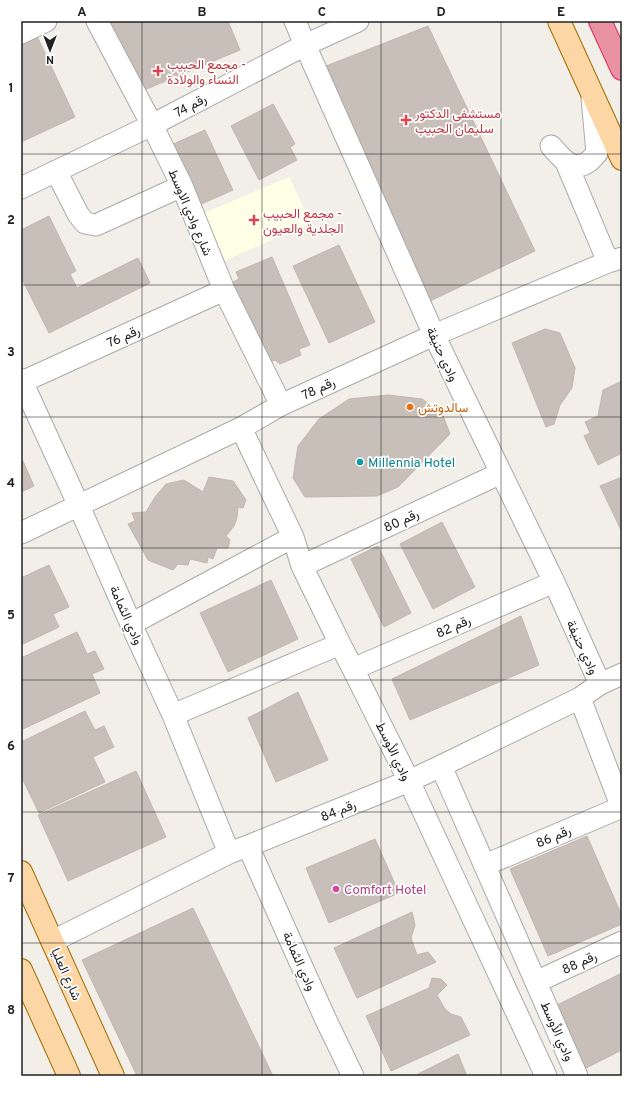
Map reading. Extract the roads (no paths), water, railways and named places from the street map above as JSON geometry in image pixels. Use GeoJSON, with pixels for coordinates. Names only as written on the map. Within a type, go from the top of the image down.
{"type":"FeatureCollection","features":[{"type":"Feature","properties":{"kind":"highway"},"geometry":{"type":"LineString","coordinates":[[600,21],[622,69]]}},
{"type":"Feature","properties":{"kind":"main road"},"geometry":{"type":"LineString","coordinates":[[559,21],[622,159]]}},
{"type":"Feature","properties":{"kind":"main road","name":"شارع العليا"},"geometry":{"type":"LineString","coordinates":[[21,872],[113,1076]]}},
{"type":"Feature","properties":{"kind":"main road"},"geometry":{"type":"LineString","coordinates":[[21,970],[70,1076]]}},
{"type":"Feature","properties":{"kind":"street"},"geometry":{"type":"LineString","coordinates":[[21,33],[46,21]]}},
{"type":"Feature","properties":{"kind":"street","name":"شارع وادي الاوسط"},"geometry":{"type":"LineString","coordinates":[[97,21],[152,125],[182,186],[224,290],[281,405]]}},
{"type":"Feature","properties":{"kind":"street","name":"وادي حنيفة"},"geometry":{"type":"LineString","coordinates":[[295,21],[434,335],[554,582],[600,684]]}},
{"type":"Feature","properties":{"kind":"street","name":"رقم 74"},"geometry":{"type":"LineString","coordinates":[[21,188],[152,125],[305,45],[358,21]]}},
{"type":"Feature","properties":{"kind":"street"},"geometry":{"type":"LineString","coordinates":[[566,162],[576,166],[587,163],[597,153],[592,91]]}},
{"type":"Feature","properties":{"kind":"street"},"geometry":{"type":"LineString","coordinates":[[551,146],[566,162],[615,260]]}},
{"type":"Feature","properties":{"kind":"street"},"geometry":{"type":"LineString","coordinates":[[56,171],[78,214],[86,223],[96,225],[182,186]]}},
{"type":"Feature","properties":{"kind":"street","name":"رقم 78"},"geometry":{"type":"LineString","coordinates":[[21,533],[241,428],[281,405],[434,335],[615,260]]}},
{"type":"Feature","properties":{"kind":"street","name":"رقم 76"},"geometry":{"type":"LineString","coordinates":[[22,380],[224,290]]}},
{"type":"Feature","properties":{"kind":"street","name":"وادي الثمامة"},"geometry":{"type":"LineString","coordinates":[[22,380],[173,715],[353,1076]]}},
{"type":"Feature","properties":{"kind":"street","name":"وادي الأوسط"},"geometry":{"type":"LineString","coordinates":[[241,428],[293,537],[302,566],[409,781],[546,1076]]}},
{"type":"Feature","properties":{"kind":"street","name":"رقم 80"},"geometry":{"type":"LineString","coordinates":[[302,566],[501,473]]}},
{"type":"Feature","properties":{"kind":"street"},"geometry":{"type":"LineString","coordinates":[[131,624],[293,537]]}},
{"type":"Feature","properties":{"kind":"street","name":"رقم 82"},"geometry":{"type":"LineString","coordinates":[[353,669],[554,582]]}},
{"type":"Feature","properties":{"kind":"street"},"geometry":{"type":"LineString","coordinates":[[173,715],[340,644]]}},
{"type":"Feature","properties":{"kind":"street","name":"رقم 84"},"geometry":{"type":"LineString","coordinates":[[53,941],[239,849],[409,781],[441,766],[580,698],[600,684],[622,674]]}},
{"type":"Feature","properties":{"kind":"street"},"geometry":{"type":"LineString","coordinates":[[580,698],[622,808]]}},
{"type":"Feature","properties":{"kind":"street","name":"وادي الأوسط"},"geometry":{"type":"LineString","coordinates":[[441,766],[577,1076]]}},
{"type":"Feature","properties":{"kind":"street","name":"رقم 86"},"geometry":{"type":"LineString","coordinates":[[485,865],[622,808]]}},
{"type":"Feature","properties":{"kind":"street","name":"رقم 88"},"geometry":{"type":"LineString","coordinates":[[536,982],[622,942]]}},
{"type":"Feature","properties":{"kind":"place","name":"مجمع الحبيب - النساء والولادة"},"geometry":{"type":"Point","coordinates":[158,71]}},
{"type":"Feature","properties":{"kind":"place","name":"مستشفى الدكتور سليمان الحبيب"},"geometry":{"type":"Point","coordinates":[406,120]}},
{"type":"Feature","properties":{"kind":"place","name":"مجمع الحبيب - الجلدية والعيون"},"geometry":{"type":"Point","coordinates":[254,220]}},
{"type":"Feature","properties":{"kind":"place","name":"سالدوتش"},"geometry":{"type":"Point","coordinates":[410,407]}},
{"type":"Feature","properties":{"kind":"place","name":"Millennia Hotel"},"geometry":{"type":"Point","coordinates":[360,462]}},
{"type":"Feature","properties":{"kind":"place","name":"Comfort Hotel"},"geometry":{"type":"Point","coordinates":[336,889]}}]}
